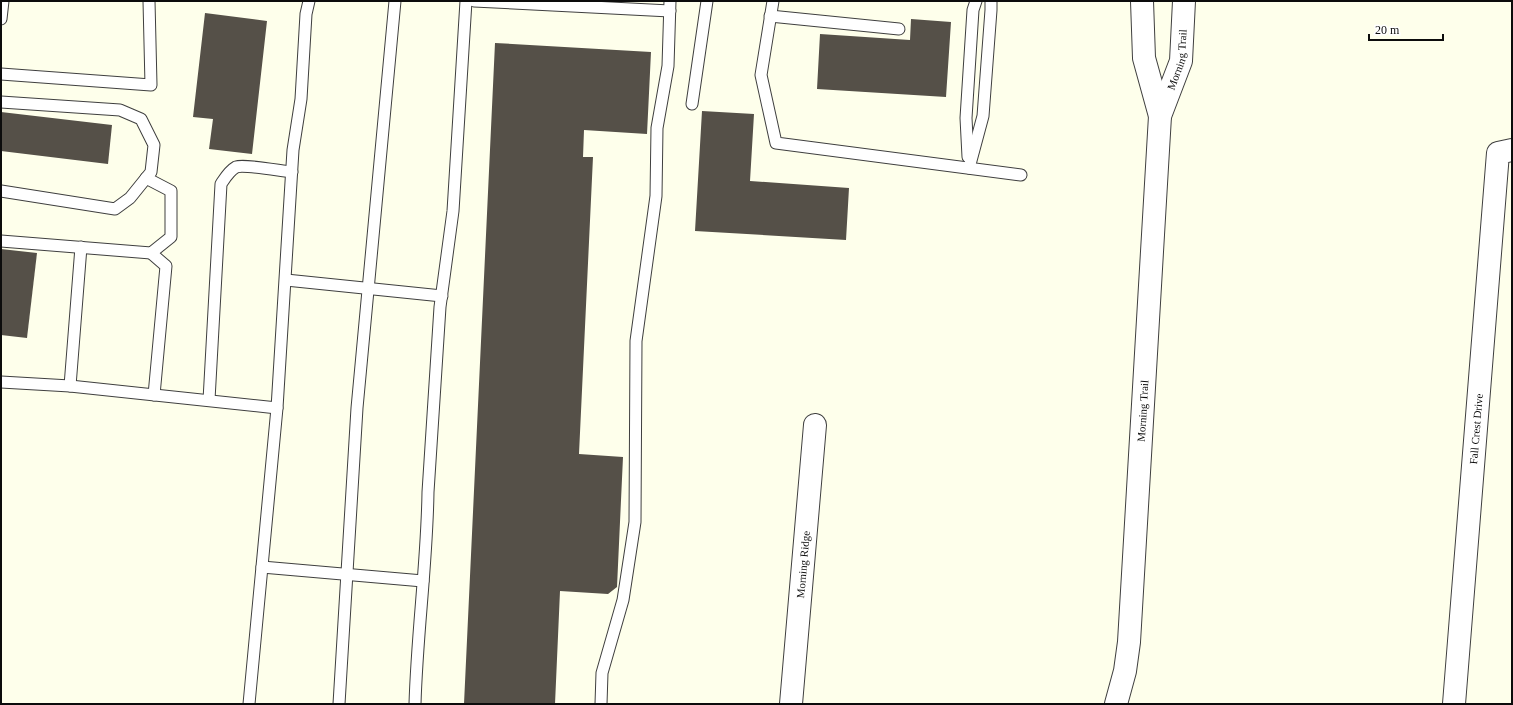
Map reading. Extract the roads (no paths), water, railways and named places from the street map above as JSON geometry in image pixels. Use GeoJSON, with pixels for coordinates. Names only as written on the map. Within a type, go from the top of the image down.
{"type":"FeatureCollection","features":[{"type":"Feature","properties":{"kind":"street","name":"Morning Trail"},"geometry":{"type":"LineString","coordinates":[[1142,1],[1144,58],[1160,116]]}},
{"type":"Feature","properties":{"kind":"street","name":"Morning Trail"},"geometry":{"type":"LineString","coordinates":[[1116,704],[1125,671],[1129,642],[1160,116],[1181,61],[1184,1]]}},
{"type":"Feature","properties":{"kind":"street","name":"Fall Crest Drive"},"geometry":{"type":"LineString","coordinates":[[1454,704],[1505,152]]}},
{"type":"Feature","properties":{"kind":"street","name":"Morning Ridge"},"geometry":{"type":"LineString","coordinates":[[791,704],[815,425]]}},
{"type":"Feature","properties":{"kind":"lane"},"geometry":{"type":"LineString","coordinates":[[1,19],[3,1]]}},
{"type":"Feature","properties":{"kind":"lane"},"geometry":{"type":"LineString","coordinates":[[1,74],[150,85],[149,1]]}},
{"type":"Feature","properties":{"kind":"lane"},"geometry":{"type":"LineString","coordinates":[[249,704],[277,408],[293,150],[301,99],[308,1]]}},
{"type":"Feature","properties":{"kind":"lane"},"geometry":{"type":"LineString","coordinates":[[339,704],[357,408],[395,1]]}},
{"type":"Feature","properties":{"kind":"lane"},"geometry":{"type":"LineString","coordinates":[[415,704],[416,659],[423,581],[442,296],[453,211],[466,1]]}},
{"type":"Feature","properties":{"kind":"lane"},"geometry":{"type":"LineString","coordinates":[[474,1],[670,6],[668,66],[657,128],[656,196],[636,341],[635,522],[623,600],[602,673],[601,704]]}},
{"type":"Feature","properties":{"kind":"lane"},"geometry":{"type":"LineString","coordinates":[[692,104],[707,1]]}},
{"type":"Feature","properties":{"kind":"lane"},"geometry":{"type":"LineString","coordinates":[[773,1],[761,75],[776,143],[1021,175]]}},
{"type":"Feature","properties":{"kind":"lane"},"geometry":{"type":"LineString","coordinates":[[969,168],[966,118],[973,10],[976,1]]}},
{"type":"Feature","properties":{"kind":"lane"},"geometry":{"type":"LineString","coordinates":[[969,168],[983,116],[992,10],[991,1]]}},
{"type":"Feature","properties":{"kind":"lane"},"geometry":{"type":"LineString","coordinates":[[770,16],[899,29]]}},
{"type":"Feature","properties":{"kind":"lane"},"geometry":{"type":"LineString","coordinates":[[1,102],[120,110],[141,119],[154,145],[151,172],[130,198],[115,209],[1,191]]}},
{"type":"Feature","properties":{"kind":"lane"},"geometry":{"type":"LineString","coordinates":[[209,400],[221,184],[227,175],[236,167],[292,172]]}},
{"type":"Feature","properties":{"kind":"lane"},"geometry":{"type":"LineString","coordinates":[[146,178],[171,191],[171,237],[151,253]]}},
{"type":"Feature","properties":{"kind":"lane"},"geometry":{"type":"LineString","coordinates":[[1,241],[151,253],[166,266],[154,395]]}},
{"type":"Feature","properties":{"kind":"lane"},"geometry":{"type":"LineString","coordinates":[[70,386],[82,247]]}},
{"type":"Feature","properties":{"kind":"lane"},"geometry":{"type":"LineString","coordinates":[[286,280],[442,296]]}},
{"type":"Feature","properties":{"kind":"lane"},"geometry":{"type":"LineString","coordinates":[[1,382],[70,386],[277,408]]}},
{"type":"Feature","properties":{"kind":"lane"},"geometry":{"type":"LineString","coordinates":[[262,567],[423,581]]}}]}
